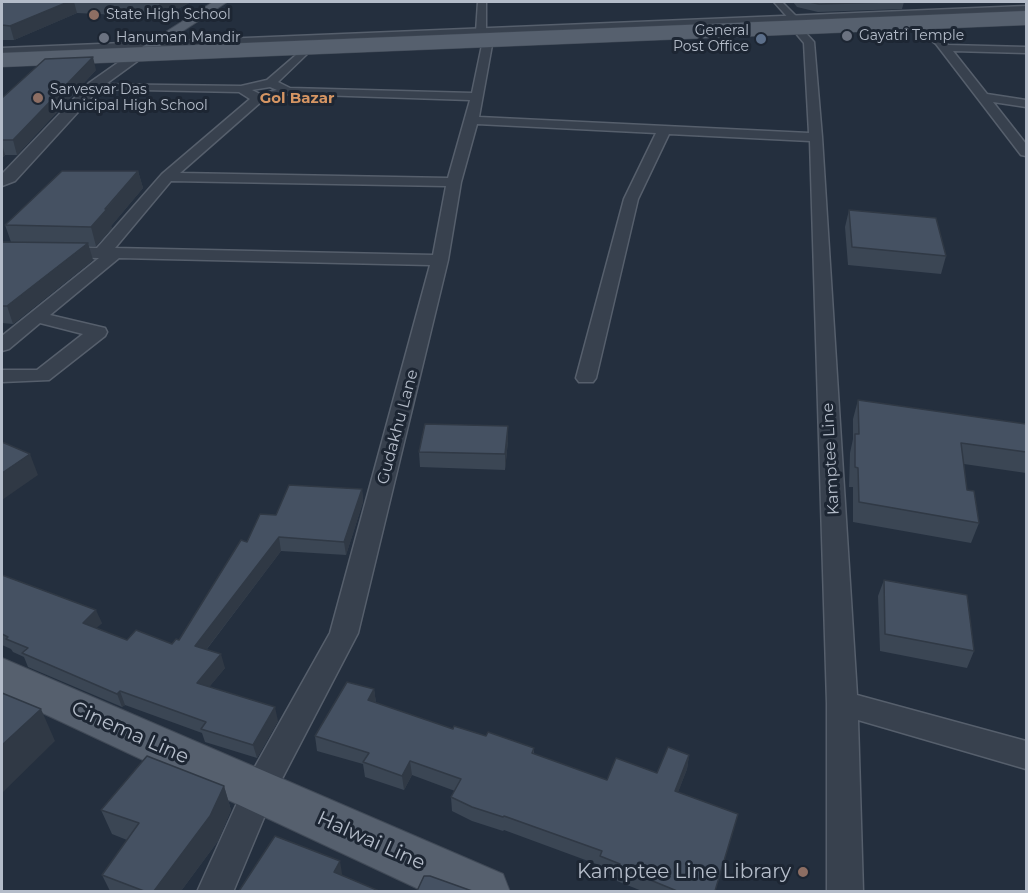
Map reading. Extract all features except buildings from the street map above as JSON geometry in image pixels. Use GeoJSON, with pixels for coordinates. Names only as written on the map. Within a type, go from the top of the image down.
{"type":"FeatureCollection","features":[{"type":"Feature","properties":{"kind":"main road"},"geometry":{"type":"LineString","coordinates":[[149,46],[221,2]]}},
{"type":"Feature","properties":{"kind":"main road"},"geometry":{"type":"LineString","coordinates":[[2,58],[1026,16]]}},
{"type":"Feature","properties":{"kind":"main road","name":"Cinema Line"},"geometry":{"type":"LineString","coordinates":[[2,675],[259,791]]}},
{"type":"Feature","properties":{"kind":"main road","name":"Halwai Line"},"geometry":{"type":"LineString","coordinates":[[259,791],[484,891]]}},
{"type":"Feature","properties":{"kind":"street","name":"Gudakhu Lane"},"geometry":{"type":"LineString","coordinates":[[215,891],[259,791],[344,633],[440,260],[454,182],[477,98],[484,39],[482,2]]}},
{"type":"Feature","properties":{"kind":"street"},"geometry":{"type":"LineString","coordinates":[[778,2],[796,25]]}},
{"type":"Feature","properties":{"kind":"street"},"geometry":{"type":"LineString","coordinates":[[2,58],[129,59],[303,52],[775,15],[796,25],[918,26],[1026,16]]}},
{"type":"Feature","properties":{"kind":"street"},"geometry":{"type":"LineString","coordinates":[[2,58],[149,46],[484,39],[1026,16]]}},
{"type":"Feature","properties":{"kind":"street","name":"Kamptee Line"},"geometry":{"type":"LineString","coordinates":[[796,25],[809,42],[816,137],[842,703],[845,891]]}},
{"type":"Feature","properties":{"kind":"street"},"geometry":{"type":"LineString","coordinates":[[918,26],[945,48],[1026,152]]}},
{"type":"Feature","properties":{"kind":"street"},"geometry":{"type":"LineString","coordinates":[[4,201],[5,179],[94,86],[149,46]]}},
{"type":"Feature","properties":{"kind":"street"},"geometry":{"type":"LineString","coordinates":[[945,48],[1026,50]]}},
{"type":"Feature","properties":{"kind":"street"},"geometry":{"type":"LineString","coordinates":[[94,86],[241,89],[271,83],[303,52]]}},
{"type":"Feature","properties":{"kind":"street"},"geometry":{"type":"LineString","coordinates":[[271,83],[288,91]]}},
{"type":"Feature","properties":{"kind":"street"},"geometry":{"type":"LineString","coordinates":[[241,89],[258,98]]}},
{"type":"Feature","properties":{"kind":"street"},"geometry":{"type":"LineString","coordinates":[[2,345],[108,253],[168,177],[258,98],[288,91],[477,98]]}},
{"type":"Feature","properties":{"kind":"street"},"geometry":{"type":"LineString","coordinates":[[983,97],[1026,103]]}},
{"type":"Feature","properties":{"kind":"street"},"geometry":{"type":"LineString","coordinates":[[472,120],[816,137]]}},
{"type":"Feature","properties":{"kind":"street"},"geometry":{"type":"LineString","coordinates":[[586,378],[631,199],[665,128]]}},
{"type":"Feature","properties":{"kind":"street"},"geometry":{"type":"LineString","coordinates":[[168,177],[454,182]]}},
{"type":"Feature","properties":{"kind":"street"},"geometry":{"type":"LineString","coordinates":[[2,251],[440,260]]}},
{"type":"Feature","properties":{"kind":"street"},"geometry":{"type":"LineString","coordinates":[[2,376],[42,376],[98,332],[36,317]]}},
{"type":"Feature","properties":{"kind":"street"},"geometry":{"type":"LineString","coordinates":[[842,703],[1026,755]]}},
{"type":"Feature","properties":{"kind":"place","name":"State High School"},"geometry":{"type":"Point","coordinates":[94,15]}},
{"type":"Feature","properties":{"kind":"place","name":"Gayatri Temple"},"geometry":{"type":"Point","coordinates":[847,36]}},
{"type":"Feature","properties":{"kind":"place","name":"Hanuman Mandir"},"geometry":{"type":"Point","coordinates":[104,38]}},
{"type":"Feature","properties":{"kind":"place","name":"General Post Office"},"geometry":{"type":"Point","coordinates":[761,39]}},
{"type":"Feature","properties":{"kind":"place","name":"Sarvesvar Das Municipal High School"},"geometry":{"type":"Point","coordinates":[38,98]}},
{"type":"Feature","properties":{"kind":"place","name":"Kamptee Line Library"},"geometry":{"type":"Point","coordinates":[803,872]}},
{"type":"Feature","properties":{"kind":"district","name":"Gol Bazar"},"geometry":{"type":"Point","coordinates":[297,99]}}]}
